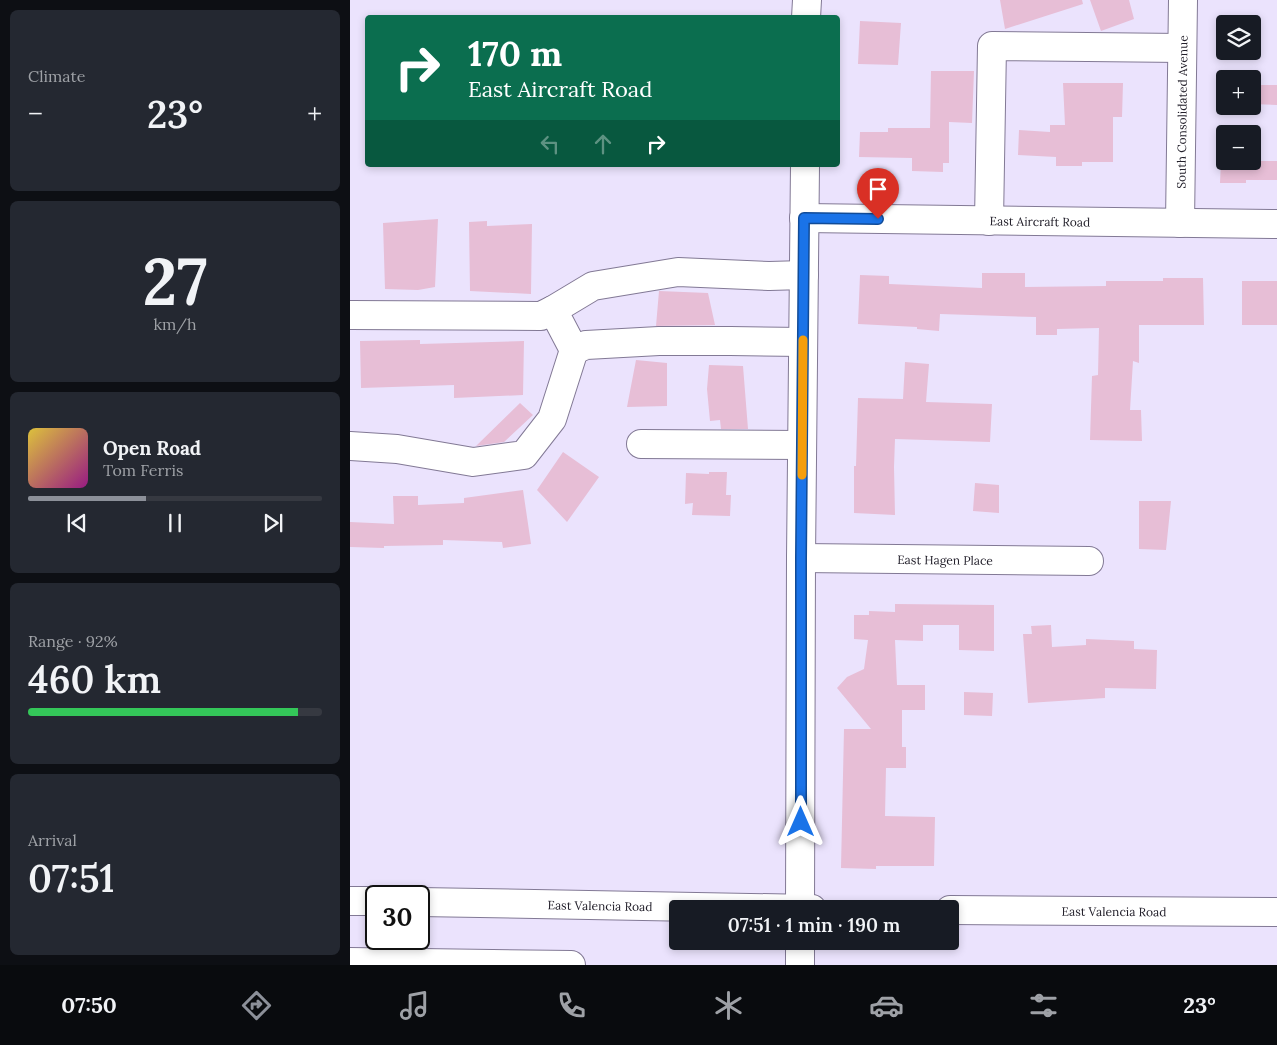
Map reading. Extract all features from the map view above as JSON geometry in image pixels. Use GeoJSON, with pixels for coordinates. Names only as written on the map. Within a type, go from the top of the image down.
{"type":"FeatureCollection","features":[{"type":"Feature","properties":{"kind":"street"},"geometry":{"type":"LineString","coordinates":[[806,15],[807,0]]}},
{"type":"Feature","properties":{"kind":"street","name":"South Consolidated Avenue"},"geometry":{"type":"LineString","coordinates":[[1180,223],[1183,0]]}},
{"type":"Feature","properties":{"kind":"street"},"geometry":{"type":"LineString","coordinates":[[988,220],[992,46],[1182,48]]}},
{"type":"Feature","properties":{"kind":"street"},"geometry":{"type":"LineString","coordinates":[[800,900],[805,167]]}},
{"type":"Feature","properties":{"kind":"street","name":"East Aircraft Road"},"geometry":{"type":"LineString","coordinates":[[804,218],[1277,224]]}},
{"type":"Feature","properties":{"kind":"street"},"geometry":{"type":"LineString","coordinates":[[350,315],[541,316],[594,286],[678,272],[769,276],[804,275]]}},
{"type":"Feature","properties":{"kind":"street"},"geometry":{"type":"LineString","coordinates":[[350,446],[397,449],[473,462],[524,455],[552,419],[574,350],[553,310]]}},
{"type":"Feature","properties":{"kind":"street"},"geometry":{"type":"LineString","coordinates":[[574,350],[586,345],[659,341],[803,342]]}},
{"type":"Feature","properties":{"kind":"street"},"geometry":{"type":"LineString","coordinates":[[641,444],[802,445]]}},
{"type":"Feature","properties":{"kind":"street","name":"East Hagen Place"},"geometry":{"type":"LineString","coordinates":[[801,558],[1089,561]]}},
{"type":"Feature","properties":{"kind":"street"},"geometry":{"type":"LineString","coordinates":[[350,901],[365,901]]}},
{"type":"Feature","properties":{"kind":"street","name":"East Valencia Road"},"geometry":{"type":"LineString","coordinates":[[430,902],[669,907]]}},
{"type":"Feature","properties":{"kind":"street","name":"East Valencia Road"},"geometry":{"type":"LineString","coordinates":[[959,910],[1277,912]]}},
{"type":"Feature","properties":{"kind":"street"},"geometry":{"type":"LineString","coordinates":[[800,950],[800,965]]}},
{"type":"Feature","properties":{"kind":"street"},"geometry":{"type":"LineString","coordinates":[[350,962],[570,965]]}},
{"type":"Feature","properties":{"kind":"building"},"geometry":{"type":"Polygon","coordinates":[[[1000,0],[1082,0],[1083,4],[1005,29],[1000,0]]]}},
{"type":"Feature","properties":{"kind":"building"},"geometry":{"type":"Polygon","coordinates":[[[1090,0],[1129,0],[1134,19],[1101,31],[1090,0]]]}},
{"type":"Feature","properties":{"kind":"building"},"geometry":{"type":"Polygon","coordinates":[[[860,21],[901,23],[898,65],[858,64],[860,21]]]}},
{"type":"Feature","properties":{"kind":"building"},"geometry":{"type":"Polygon","coordinates":[[[931,71],[974,71],[972,123],[949,122],[949,163],[943,163],[943,172],[912,171],[912,158],[859,157],[860,132],[888,132],[888,128],[930,128],[931,71]]]}},
{"type":"Feature","properties":{"kind":"building"},"geometry":{"type":"Polygon","coordinates":[[[1063,83],[1123,83],[1122,117],[1113,117],[1113,162],[1082,162],[1082,166],[1056,166],[1056,157],[1018,155],[1019,130],[1050,132],[1050,125],[1065,125],[1063,83]]]}},
{"type":"Feature","properties":{"kind":"building"},"geometry":{"type":"Polygon","coordinates":[[[1261,85],[1277,85],[1277,105],[1261,104],[1261,85]]]}},
{"type":"Feature","properties":{"kind":"building"},"geometry":{"type":"Polygon","coordinates":[[[1261,161],[1277,161],[1277,180],[1246,180],[1246,183],[1220,183],[1221,170],[1261,170],[1261,161]]]}},
{"type":"Feature","properties":{"kind":"building"},"geometry":{"type":"Polygon","coordinates":[[[438,219],[435,287],[418,290],[385,289],[383,223],[438,219]]]}},
{"type":"Feature","properties":{"kind":"building"},"geometry":{"type":"Polygon","coordinates":[[[487,221],[487,226],[532,224],[531,294],[470,291],[469,222],[487,221]]]}},
{"type":"Feature","properties":{"kind":"building"},"geometry":{"type":"Polygon","coordinates":[[[982,273],[1025,273],[1025,287],[1106,286],[1106,281],[1163,281],[1163,278],[1203,278],[1204,325],[1139,325],[1139,363],[1133,361],[1130,410],[1141,410],[1142,441],[1090,440],[1092,376],[1098,375],[1099,328],[1057,329],[1057,335],[1036,335],[1036,317],[940,314],[939,331],[917,329],[917,327],[858,324],[860,275],[889,276],[889,284],[982,288],[982,273]]]}},
{"type":"Feature","properties":{"kind":"building"},"geometry":{"type":"Polygon","coordinates":[[[1242,281],[1277,281],[1277,325],[1242,325],[1242,281]]]}},
{"type":"Feature","properties":{"kind":"building"},"geometry":{"type":"Polygon","coordinates":[[[659,291],[708,293],[715,325],[656,326],[659,291]]]}},
{"type":"Feature","properties":{"kind":"building"},"geometry":{"type":"Polygon","coordinates":[[[420,340],[420,344],[524,341],[523,395],[454,398],[454,385],[361,388],[360,341],[420,340]]]}},
{"type":"Feature","properties":{"kind":"building"},"geometry":{"type":"Polygon","coordinates":[[[636,360],[667,363],[667,406],[627,407],[636,360]]]}},
{"type":"Feature","properties":{"kind":"building"},"geometry":{"type":"Polygon","coordinates":[[[905,362],[929,364],[926,402],[992,404],[990,442],[895,439],[895,515],[854,513],[854,466],[856,466],[858,398],[903,399],[905,362]]]}},
{"type":"Feature","properties":{"kind":"building"},"geometry":{"type":"Polygon","coordinates":[[[709,365],[743,366],[748,429],[721,429],[720,420],[710,421],[707,389],[709,365]]]}},
{"type":"Feature","properties":{"kind":"building"},"geometry":{"type":"Polygon","coordinates":[[[520,403],[533,415],[504,442],[476,446],[520,403]]]}},
{"type":"Feature","properties":{"kind":"building"},"geometry":{"type":"Polygon","coordinates":[[[563,452],[599,477],[567,522],[537,490],[563,452]]]}},
{"type":"Feature","properties":{"kind":"building"},"geometry":{"type":"Polygon","coordinates":[[[709,472],[727,472],[726,495],[731,495],[730,516],[692,515],[693,503],[685,504],[686,473],[709,474],[709,472]]]}},
{"type":"Feature","properties":{"kind":"building"},"geometry":{"type":"Polygon","coordinates":[[[975,483],[999,485],[999,513],[973,511],[975,483]]]}},
{"type":"Feature","properties":{"kind":"building"},"geometry":{"type":"Polygon","coordinates":[[[523,490],[531,544],[503,548],[502,542],[443,540],[443,545],[384,546],[384,548],[350,547],[350,522],[394,524],[393,496],[418,496],[418,505],[464,503],[464,498],[523,490]]]}},
{"type":"Feature","properties":{"kind":"building"},"geometry":{"type":"Polygon","coordinates":[[[1139,501],[1171,501],[1166,550],[1139,549],[1139,501]]]}},
{"type":"Feature","properties":{"kind":"building"},"geometry":{"type":"Polygon","coordinates":[[[895,604],[994,605],[994,651],[959,650],[959,625],[923,625],[923,641],[895,640],[897,685],[925,685],[925,710],[902,710],[902,747],[906,747],[906,768],[886,768],[885,816],[935,817],[934,866],[876,866],[876,869],[841,868],[844,729],[871,729],[837,688],[847,677],[864,669],[868,640],[854,639],[854,615],[869,615],[869,611],[895,612],[895,604]]]}},
{"type":"Feature","properties":{"kind":"building"},"geometry":{"type":"Polygon","coordinates":[[[1051,625],[1052,647],[1086,645],[1086,639],[1134,641],[1134,649],[1157,650],[1156,689],[1105,688],[1105,698],[1028,703],[1023,634],[1032,634],[1031,626],[1051,625]]]}},
{"type":"Feature","properties":{"kind":"building"},"geometry":{"type":"Polygon","coordinates":[[[964,692],[993,693],[992,716],[964,715],[964,692]]]}},
{"type":"Feature","properties":{"kind":"slow traffic"},"geometry":{"type":"LineString","coordinates":[[802,475],[803,340]]}},
{"type":"Feature","properties":{"kind":"route"},"geometry":{"type":"LineString","coordinates":[[801,822],[804,218],[878,219]]}}]}
